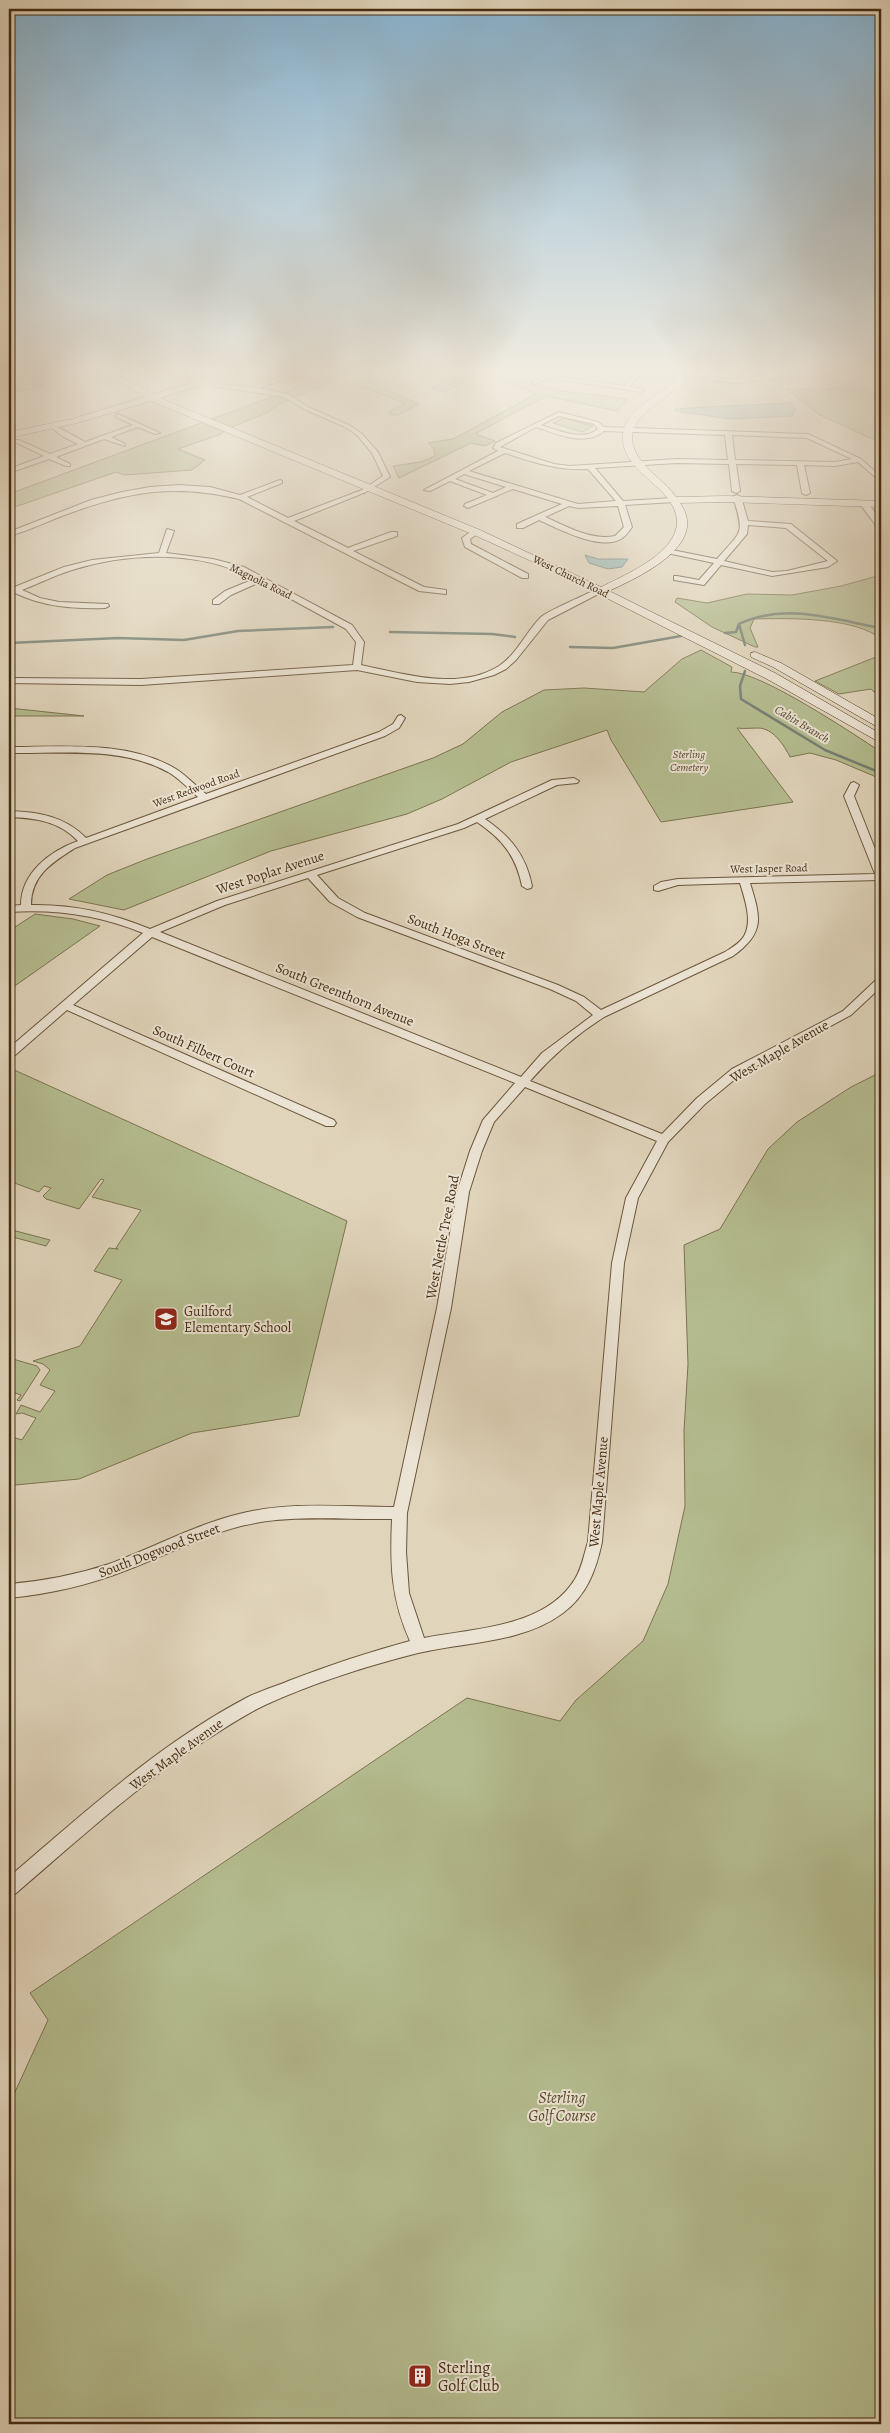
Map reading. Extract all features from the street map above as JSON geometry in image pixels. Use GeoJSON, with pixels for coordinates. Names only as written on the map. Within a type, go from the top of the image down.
{"type":"FeatureCollection","features":[{"type":"Feature","properties":{"kind":"main road","name":"West Church Road"},"geometry":{"type":"LineString","coordinates":[[379,489],[607,588],[777,665],[881,725]]}},
{"type":"Feature","properties":{"kind":"main road","name":"West Church Road"},"geometry":{"type":"LineString","coordinates":[[380,489],[491,529],[607,588],[771,676],[881,740]]}},
{"type":"Feature","properties":{"kind":"main road"},"geometry":{"type":"LineString","coordinates":[[607,588],[644,571],[670,551],[681,530],[681,514],[674,500],[663,489]]}},
{"type":"Feature","properties":{"kind":"main road"},"geometry":{"type":"LineString","coordinates":[[674,500],[737,494],[881,504]]}},
{"type":"Feature","properties":{"kind":"street"},"geometry":{"type":"LineString","coordinates":[[9,534],[91,503],[133,490],[161,489]]}},
{"type":"Feature","properties":{"kind":"street"},"geometry":{"type":"LineString","coordinates":[[206,489],[240,497],[422,589],[443,592]]}},
{"type":"Feature","properties":{"kind":"street"},"geometry":{"type":"LineString","coordinates":[[240,497],[263,489]]}},
{"type":"Feature","properties":{"kind":"street"},"geometry":{"type":"LineString","coordinates":[[288,521],[367,489]]}},
{"type":"Feature","properties":{"kind":"street"},"geometry":{"type":"LineString","coordinates":[[477,489],[493,495]]}},
{"type":"Feature","properties":{"kind":"street"},"geometry":{"type":"LineString","coordinates":[[468,506],[508,489]]}},
{"type":"Feature","properties":{"kind":"street"},"geometry":{"type":"LineString","coordinates":[[517,489],[567,504],[590,507],[674,500]]}},
{"type":"Feature","properties":{"kind":"street"},"geometry":{"type":"LineString","coordinates":[[539,517],[594,538],[611,540],[620,536],[628,527],[622,504],[609,489]]}},
{"type":"Feature","properties":{"kind":"street"},"geometry":{"type":"LineString","coordinates":[[677,578],[701,584],[741,538],[745,523],[736,489]]}},
{"type":"Feature","properties":{"kind":"street"},"geometry":{"type":"LineString","coordinates":[[805,489],[806,493]]}},
{"type":"Feature","properties":{"kind":"street"},"geometry":{"type":"LineString","coordinates":[[520,526],[567,504]]}},
{"type":"Feature","properties":{"kind":"street"},"geometry":{"type":"LineString","coordinates":[[864,504],[881,526]]}},
{"type":"Feature","properties":{"kind":"street"},"geometry":{"type":"LineString","coordinates":[[670,551],[779,574],[828,565],[833,561],[788,526],[745,523]]}},
{"type":"Feature","properties":{"kind":"street"},"geometry":{"type":"LineString","coordinates":[[162,555],[170,531]]}},
{"type":"Feature","properties":{"kind":"street"},"geometry":{"type":"LineString","coordinates":[[476,532],[466,538],[468,546],[525,576]]}},
{"type":"Feature","properties":{"kind":"street"},"geometry":{"type":"LineString","coordinates":[[347,551],[394,534]]}},
{"type":"Feature","properties":{"kind":"street","name":"Magnolia Road"},"geometry":{"type":"LineString","coordinates":[[12,591],[67,569],[92,562],[162,555],[213,560],[241,569],[262,579],[349,627],[360,642],[357,667]]}},
{"type":"Feature","properties":{"kind":"street"},"geometry":{"type":"LineString","coordinates":[[216,602],[228,593],[262,579]]}},
{"type":"Feature","properties":{"kind":"street"},"geometry":{"type":"LineString","coordinates":[[9,681],[132,682],[357,667],[429,681],[460,680],[498,670],[513,658],[545,618],[607,588]]}},
{"type":"Feature","properties":{"kind":"street"},"geometry":{"type":"LineString","coordinates":[[12,591],[53,604],[106,606]]}},
{"type":"Feature","properties":{"kind":"street","name":"West Redwood Road"},"geometry":{"type":"LineString","coordinates":[[26,907],[27,888],[34,875],[48,861],[83,840],[382,734],[396,726],[401,718]]}},
{"type":"Feature","properties":{"kind":"street"},"geometry":{"type":"LineString","coordinates":[[9,750],[113,753],[146,759],[171,770],[203,797]]}},
{"type":"Feature","properties":{"kind":"street","name":"West Poplar Avenue"},"geometry":{"type":"LineString","coordinates":[[9,1054],[152,932],[212,907],[421,840],[479,819],[555,782],[574,781]]}},
{"type":"Feature","properties":{"kind":"street"},"geometry":{"type":"LineString","coordinates":[[854,785],[849,796],[881,877]]}},
{"type":"Feature","properties":{"kind":"street"},"geometry":{"type":"LineString","coordinates":[[9,814],[33,815],[54,819],[75,830],[83,840]]}},
{"type":"Feature","properties":{"kind":"street"},"geometry":{"type":"LineString","coordinates":[[479,819],[497,831],[515,849],[525,873],[527,886]]}},
{"type":"Feature","properties":{"kind":"street","name":"South Hoga Street"},"geometry":{"type":"LineString","coordinates":[[311,875],[334,900],[360,915],[554,988],[580,999],[600,1015]]}},
{"type":"Feature","properties":{"kind":"street","name":"West Jasper Road"},"geometry":{"type":"LineString","coordinates":[[658,888],[665,884],[678,882],[881,877]]}},
{"type":"Feature","properties":{"kind":"street","name":"West Nettle Tree Road"},"geometry":{"type":"LineString","coordinates":[[420,1646],[411,1626],[401,1593],[398,1552],[400,1513],[444,1308],[463,1192],[476,1151],[489,1120],[546,1056],[564,1040],[600,1015],[729,954],[747,941],[752,925],[753,910],[744,881]]}},
{"type":"Feature","properties":{"kind":"street","name":"South Greenthorn Avenue"},"geometry":{"type":"LineString","coordinates":[[9,909],[26,907],[100,914],[152,932],[664,1139]]}},
{"type":"Feature","properties":{"kind":"street","name":"West Maple Avenue"},"geometry":{"type":"LineString","coordinates":[[9,1888],[144,1775],[206,1729],[254,1702],[334,1670],[420,1646],[508,1629],[547,1614],[571,1596],[588,1572],[596,1542],[618,1263],[632,1198],[664,1139],[701,1101],[736,1072],[847,1013],[881,981]]}},
{"type":"Feature","properties":{"kind":"street","name":"South Filbert Court"},"geometry":{"type":"LineString","coordinates":[[65,1006],[330,1123]]}},
{"type":"Feature","properties":{"kind":"street","name":"South Dogwood Street"},"geometry":{"type":"LineString","coordinates":[[9,1591],[30,1590],[79,1580],[136,1560],[194,1534],[242,1519],[296,1511],[400,1513]]}},
{"type":"Feature","properties":{"kind":"green space"},"geometry":{"type":"Polygon","coordinates":[[[24,489],[68,489],[9,509],[9,494],[24,489]]]}},
{"type":"Feature","properties":{"kind":"green space"},"geometry":{"type":"Polygon","coordinates":[[[881,575],[881,639],[855,626],[820,620],[754,619],[750,628],[758,647],[755,647],[712,627],[675,602],[677,598],[707,603],[747,594],[792,595],[841,586],[881,575]]]}},
{"type":"Feature","properties":{"kind":"green space","name":"Sterling Cemetery"},"geometry":{"type":"Polygon","coordinates":[[[701,650],[732,667],[731,672],[745,675],[784,692],[829,718],[881,752],[881,779],[836,760],[810,753],[790,757],[781,743],[768,731],[758,728],[737,728],[793,802],[661,822],[611,740],[607,730],[511,762],[442,799],[407,814],[271,851],[124,910],[69,899],[107,875],[147,859],[433,758],[463,744],[502,712],[544,690],[584,688],[644,692],[682,659],[701,650]]]}},
{"type":"Feature","properties":{"kind":"green space"},"geometry":{"type":"Polygon","coordinates":[[[881,655],[881,690],[874,692],[871,689],[839,694],[815,681],[881,655]]]}},
{"type":"Feature","properties":{"kind":"green space"},"geometry":{"type":"Polygon","coordinates":[[[9,708],[84,716],[9,716],[9,708]]]}},
{"type":"Feature","properties":{"kind":"green space"},"geometry":{"type":"Polygon","coordinates":[[[35,914],[73,919],[100,926],[9,990],[9,931],[35,914]]]}},
{"type":"Feature","properties":{"kind":"green space","name":"Guilford Elementary School"},"geometry":{"type":"Polygon","coordinates":[[[10,1068],[347,1221],[299,1416],[192,1433],[79,1479],[15,1485],[9,1483],[9,1436],[22,1440],[36,1418],[22,1413],[16,1414],[21,1405],[40,1412],[55,1391],[40,1385],[50,1370],[43,1364],[33,1361],[80,1346],[122,1280],[94,1271],[109,1248],[118,1249],[116,1248],[141,1210],[92,1197],[104,1180],[101,1179],[79,1209],[46,1199],[43,1196],[51,1188],[44,1186],[39,1192],[9,1181],[10,1068]]]}},
{"type":"Feature","properties":{"kind":"green space","name":"Sterling Golf Course"},"geometry":{"type":"Polygon","coordinates":[[[881,1072],[881,2424],[9,2424],[9,2105],[48,2020],[30,1993],[467,1698],[560,1721],[576,1700],[643,1641],[668,1584],[685,1506],[684,1431],[688,1364],[684,1245],[720,1229],[768,1149],[797,1122],[851,1087],[881,1072]]]}},
{"type":"Feature","properties":{"kind":"green space"},"geometry":{"type":"Polygon","coordinates":[[[10,1227],[12,1230],[50,1240],[46,1246],[9,1236],[10,1227]]]}},
{"type":"Feature","properties":{"kind":"green space"},"geometry":{"type":"Polygon","coordinates":[[[13,1359],[37,1366],[40,1370],[20,1401],[17,1400],[21,1395],[9,1391],[9,1366],[13,1359]]]}},
{"type":"Feature","properties":{"kind":"water"},"geometry":{"type":"Polygon","coordinates":[[[585,555],[598,559],[628,559],[622,567],[608,569],[589,563],[585,555]]]}},
{"type":"Feature","properties":{"kind":"waterway","name":"Cabin Branch"},"geometry":{"type":"LineString","coordinates":[[739,624],[772,614],[789,613],[806,614],[875,627],[881,623]]}},
{"type":"Feature","properties":{"kind":"waterway"},"geometry":{"type":"LineString","coordinates":[[725,633],[736,632],[739,624]]}},
{"type":"Feature","properties":{"kind":"waterway","name":"Cabin Branch"},"geometry":{"type":"LineString","coordinates":[[739,624],[745,645]]}},
{"type":"Feature","properties":{"kind":"waterway"},"geometry":{"type":"LineString","coordinates":[[9,643],[118,638],[184,640],[238,631],[333,627]]}},
{"type":"Feature","properties":{"kind":"waterway"},"geometry":{"type":"LineString","coordinates":[[390,632],[492,634],[515,637]]}},
{"type":"Feature","properties":{"kind":"waterway"},"geometry":{"type":"LineString","coordinates":[[570,647],[613,648],[681,636]]}},
{"type":"Feature","properties":{"kind":"waterway","name":"Cabin Branch"},"geometry":{"type":"LineString","coordinates":[[745,671],[740,686],[741,699],[825,750],[881,773]]}},
{"type":"Feature","properties":{"kind":"place","name":"Guilford Elementary School"},"geometry":{"type":"Point","coordinates":[166,1319]}},
{"type":"Feature","properties":{"kind":"place","name":"Sterling Golf Club"},"geometry":{"type":"Point","coordinates":[420,2376]}}]}
